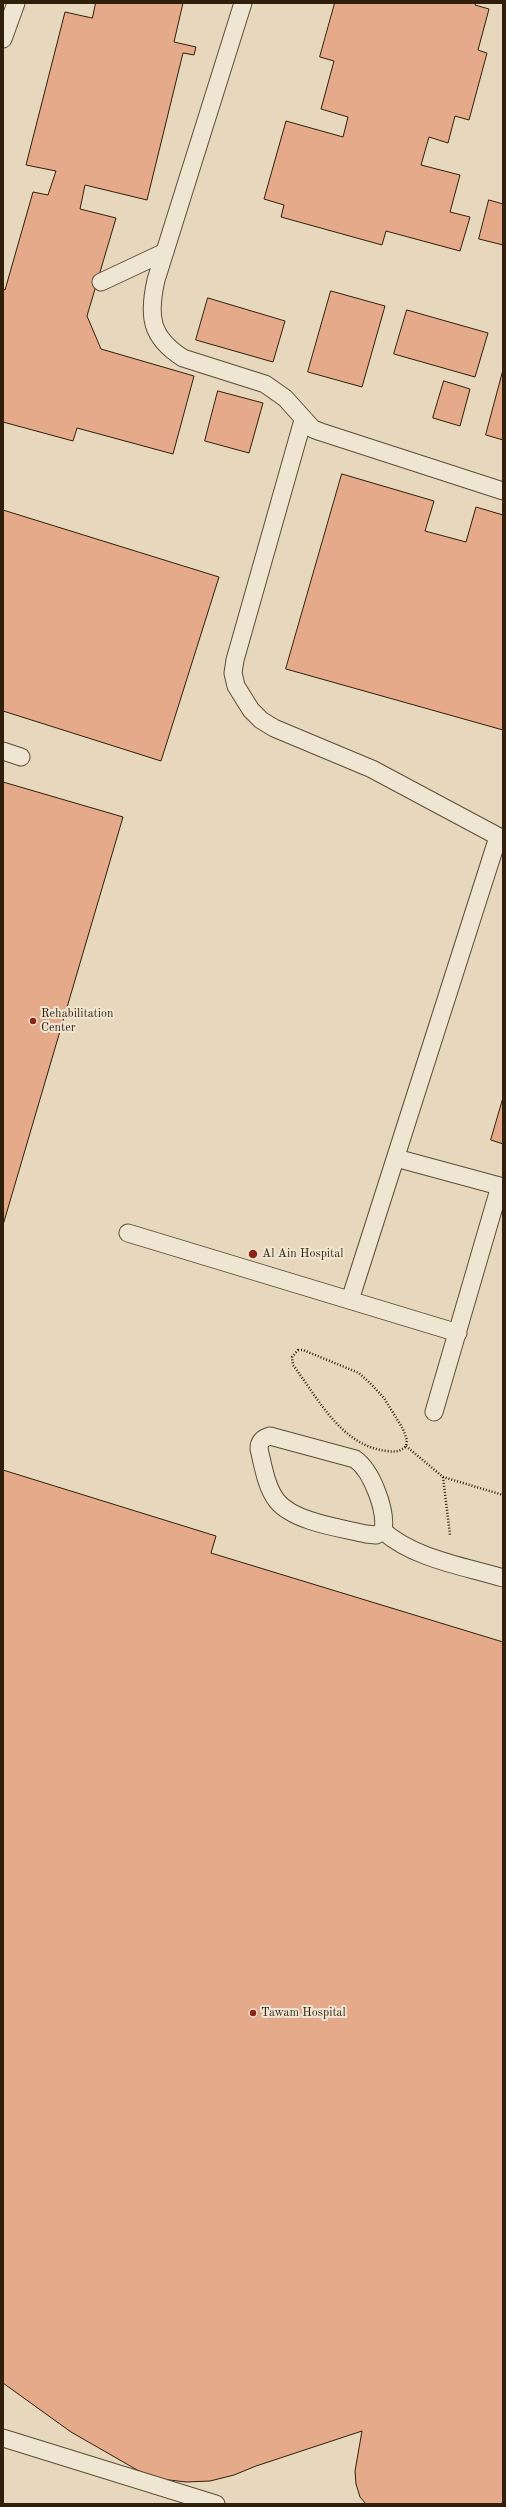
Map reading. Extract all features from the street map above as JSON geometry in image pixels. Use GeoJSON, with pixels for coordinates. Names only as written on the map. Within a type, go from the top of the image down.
{"type":"FeatureCollection","features":[{"type":"Feature","properties":{"kind":"lane"},"geometry":{"type":"LineString","coordinates":[[3,39],[16,3]]}},
{"type":"Feature","properties":{"kind":"lane"},"geometry":{"type":"LineString","coordinates":[[243,3],[165,252],[151,306],[152,319],[162,341],[183,358],[265,384],[285,398],[303,420],[313,429],[503,491]]}},
{"type":"Feature","properties":{"kind":"lane"},"geometry":{"type":"LineString","coordinates":[[101,282],[165,252]]}},
{"type":"Feature","properties":{"kind":"lane"},"geometry":{"type":"LineString","coordinates":[[303,420],[235,660],[233,673],[242,699],[256,715],[274,728],[372,769],[501,838],[350,1300]]}},
{"type":"Feature","properties":{"kind":"lane"},"geometry":{"type":"LineString","coordinates":[[3,751],[21,756]]}},
{"type":"Feature","properties":{"kind":"lane"},"geometry":{"type":"LineString","coordinates":[[396,1158],[501,1186],[434,1412]]}},
{"type":"Feature","properties":{"kind":"lane"},"geometry":{"type":"LineString","coordinates":[[128,1233],[458,1332]]}},
{"type":"Feature","properties":{"kind":"lane"},"geometry":{"type":"LineString","coordinates":[[270,1436],[358,1462],[367,1471],[384,1515],[383,1531],[376,1535],[366,1534],[299,1516],[285,1508],[276,1500],[268,1485],[259,1444],[264,1438],[270,1436]]}},
{"type":"Feature","properties":{"kind":"lane"},"geometry":{"type":"LineString","coordinates":[[383,1531],[406,1548],[503,1578]]}},
{"type":"Feature","properties":{"kind":"lane"},"geometry":{"type":"LineString","coordinates":[[3,2438],[216,2504]]}},
{"type":"Feature","properties":{"kind":"path"},"geometry":{"type":"LineString","coordinates":[[303,1350],[359,1373],[384,1398],[403,1429],[407,1440],[406,1446],[395,1452],[379,1450],[360,1443],[343,1431],[293,1365],[292,1361],[294,1353],[303,1350]]}},
{"type":"Feature","properties":{"kind":"path"},"geometry":{"type":"LineString","coordinates":[[406,1446],[443,1478],[503,1496]]}},
{"type":"Feature","properties":{"kind":"path"},"geometry":{"type":"LineString","coordinates":[[443,1478],[454,1563]]}},
{"type":"Feature","properties":{"kind":"building"},"geometry":{"type":"Polygon","coordinates":[[[96,3],[183,3],[174,42],[196,47],[194,55],[183,53],[147,200],[85,185],[80,209],[116,218],[87,316],[101,349],[194,376],[173,454],[77,428],[73,441],[3,422],[3,289],[5,290],[33,192],[48,195],[56,171],[26,165],[65,12],[92,18],[96,3]]]}},
{"type":"Feature","properties":{"kind":"building"},"geometry":{"type":"Polygon","coordinates":[[[335,3],[476,3],[475,5],[489,9],[478,50],[487,53],[469,120],[455,116],[448,143],[429,137],[421,165],[460,175],[450,212],[470,217],[460,251],[386,231],[382,245],[281,217],[284,205],[264,199],[286,121],[343,137],[348,117],[321,109],[334,61],[320,57],[335,3]]]}},
{"type":"Feature","properties":{"kind":"building"},"geometry":{"type":"Polygon","coordinates":[[[489,200],[503,204],[503,245],[479,239],[489,200]]]}},
{"type":"Feature","properties":{"kind":"building"},"geometry":{"type":"Polygon","coordinates":[[[331,291],[385,306],[362,387],[308,372],[331,291]]]}},
{"type":"Feature","properties":{"kind":"building"},"geometry":{"type":"Polygon","coordinates":[[[208,298],[285,321],[273,362],[196,340],[208,298]]]}},
{"type":"Feature","properties":{"kind":"building"},"geometry":{"type":"Polygon","coordinates":[[[407,310],[488,333],[475,377],[394,354],[407,310]]]}},
{"type":"Feature","properties":{"kind":"building"},"geometry":{"type":"Polygon","coordinates":[[[503,370],[503,440],[486,435],[503,370]]]}},
{"type":"Feature","properties":{"kind":"building"},"geometry":{"type":"Polygon","coordinates":[[[444,381],[470,389],[460,426],[433,418],[444,381]]]}},
{"type":"Feature","properties":{"kind":"building"},"geometry":{"type":"Polygon","coordinates":[[[218,391],[263,403],[249,453],[205,441],[218,391]]]}},
{"type":"Feature","properties":{"kind":"building"},"geometry":{"type":"Polygon","coordinates":[[[342,474],[434,501],[425,531],[466,542],[476,507],[503,515],[503,730],[286,669],[342,474]]]}},
{"type":"Feature","properties":{"kind":"building"},"geometry":{"type":"Polygon","coordinates":[[[3,510],[219,577],[161,761],[3,711],[3,510]]]}},
{"type":"Feature","properties":{"kind":"building","name":"Rehabilitation Center"},"geometry":{"type":"Polygon","coordinates":[[[3,782],[123,817],[3,1225],[3,782]]]}},
{"type":"Feature","properties":{"kind":"building"},"geometry":{"type":"Polygon","coordinates":[[[503,1098],[503,1144],[491,1140],[503,1098]]]}},
{"type":"Feature","properties":{"kind":"building","name":"Tawam Hospital"},"geometry":{"type":"Polygon","coordinates":[[[3,1470],[216,1536],[211,1553],[503,1642],[503,2504],[366,2504],[360,2497],[356,2484],[355,2471],[362,2431],[256,2466],[234,2475],[210,2481],[186,2482],[161,2479],[139,2471],[71,2432],[3,2383],[3,1470]]]}},
{"type":"Feature","properties":{"kind":"place","name":"Rehabilitation Center"},"geometry":{"type":"Point","coordinates":[33,1021]}},
{"type":"Feature","properties":{"kind":"place","name":"Al Ain Hospital"},"geometry":{"type":"Point","coordinates":[253,1254]}},
{"type":"Feature","properties":{"kind":"place","name":"Tawam Hospital"},"geometry":{"type":"Point","coordinates":[253,2013]}}]}
